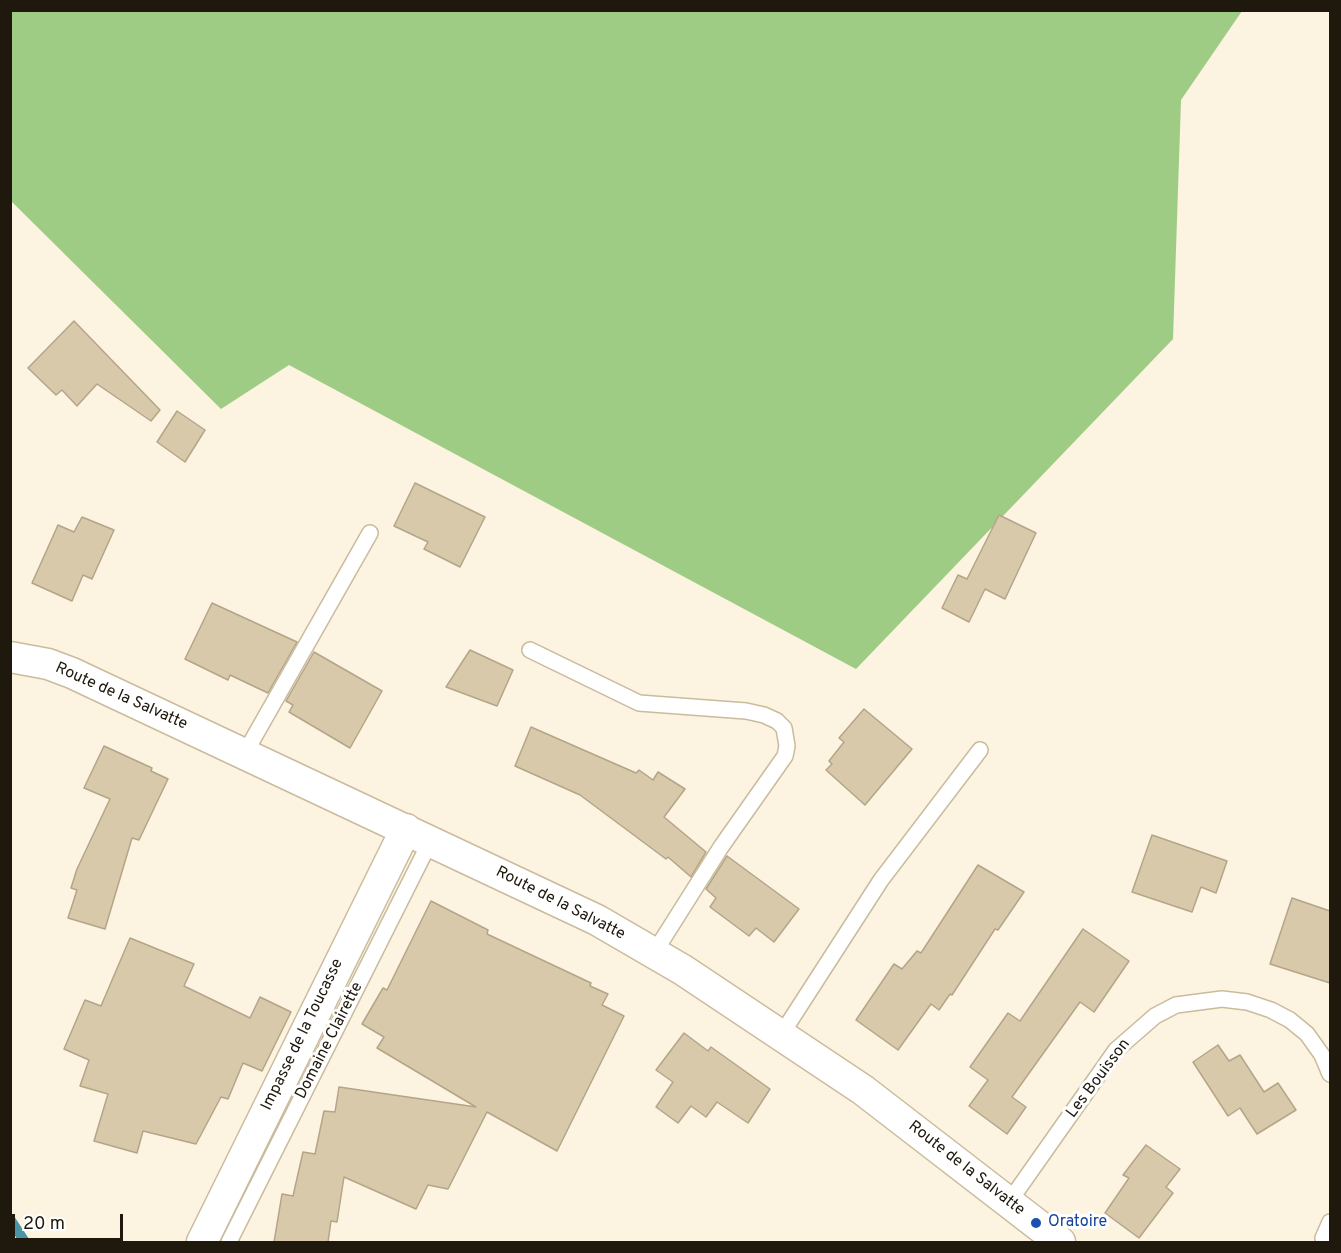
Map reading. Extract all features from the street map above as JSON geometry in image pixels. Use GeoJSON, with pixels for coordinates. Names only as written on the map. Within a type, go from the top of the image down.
{"type":"FeatureCollection","features":[{"type":"Feature","properties":{"kind":"street","name":"Route de la Salvatte"},"geometry":{"type":"LineString","coordinates":[[10,657],[48,664],[72,673],[597,920],[654,953],[863,1090],[1059,1242]]}},
{"type":"Feature","properties":{"kind":"street","name":"Impasse de la Toucasse"},"geometry":{"type":"LineString","coordinates":[[202,1242],[419,835]]}},
{"type":"Feature","properties":{"kind":"lane"},"geometry":{"type":"LineString","coordinates":[[245,753],[370,533]]}},
{"type":"Feature","properties":{"kind":"lane"},"geometry":{"type":"LineString","coordinates":[[530,650],[639,703],[746,711],[764,715],[777,721],[784,728],[787,746],[785,756],[721,847],[654,953]]}},
{"type":"Feature","properties":{"kind":"lane"},"geometry":{"type":"LineString","coordinates":[[781,1035],[881,880],[980,750]]}},
{"type":"Feature","properties":{"kind":"lane","name":"Domaine Clairette"},"geometry":{"type":"LineString","coordinates":[[230,1242],[419,835]]}},
{"type":"Feature","properties":{"kind":"lane","name":"Les Bouisson"},"geometry":{"type":"LineString","coordinates":[[1009,1202],[1116,1050],[1155,1016],[1176,1005],[1222,999],[1247,1002],[1271,1010],[1290,1020],[1307,1034],[1322,1055],[1330,1074]]}},
{"type":"Feature","properties":{"kind":"lane"},"geometry":{"type":"LineString","coordinates":[[1323,1238],[1330,1222]]}},
{"type":"Feature","properties":{"kind":"green space"},"geometry":{"type":"Polygon","coordinates":[[[10,11],[1242,11],[1181,100],[1173,339],[856,669],[289,365],[221,409],[11,201],[10,11]]]}},
{"type":"Feature","properties":{"kind":"building"},"geometry":{"type":"Polygon","coordinates":[[[74,321],[160,410],[151,421],[97,384],[77,406],[62,390],[56,395],[28,368],[74,321]]]}},
{"type":"Feature","properties":{"kind":"building"},"geometry":{"type":"Polygon","coordinates":[[[177,411],[205,430],[185,462],[157,442],[177,411]]]}},
{"type":"Feature","properties":{"kind":"building"},"geometry":{"type":"Polygon","coordinates":[[[415,483],[485,517],[460,567],[424,549],[428,542],[394,526],[415,483]]]}},
{"type":"Feature","properties":{"kind":"building"},"geometry":{"type":"Polygon","coordinates":[[[999,515],[1036,533],[1005,599],[985,589],[969,622],[942,608],[958,575],[967,579],[999,515]]]}},
{"type":"Feature","properties":{"kind":"building"},"geometry":{"type":"Polygon","coordinates":[[[82,517],[114,530],[92,579],[83,575],[72,601],[32,583],[58,525],[74,532],[82,517]]]}},
{"type":"Feature","properties":{"kind":"building"},"geometry":{"type":"Polygon","coordinates":[[[212,603],[297,642],[268,693],[230,675],[228,680],[185,659],[212,603]]]}},
{"type":"Feature","properties":{"kind":"building"},"geometry":{"type":"Polygon","coordinates":[[[470,650],[513,670],[497,706],[446,687],[470,650]]]}},
{"type":"Feature","properties":{"kind":"building"},"geometry":{"type":"Polygon","coordinates":[[[314,652],[382,691],[350,748],[289,712],[293,705],[286,701],[314,652]]]}},
{"type":"Feature","properties":{"kind":"building"},"geometry":{"type":"Polygon","coordinates":[[[864,709],[912,749],[865,805],[826,770],[832,764],[829,761],[844,742],[839,738],[864,709]]]}},
{"type":"Feature","properties":{"kind":"building"},"geometry":{"type":"Polygon","coordinates":[[[531,727],[636,773],[639,770],[653,780],[658,772],[685,789],[664,817],[706,852],[691,877],[668,857],[666,859],[580,795],[515,766],[531,727]]]}},
{"type":"Feature","properties":{"kind":"building"},"geometry":{"type":"Polygon","coordinates":[[[104,746],[152,768],[151,771],[168,779],[139,840],[132,838],[105,929],[68,918],[77,890],[71,888],[77,869],[110,799],[84,788],[104,746]]]}},
{"type":"Feature","properties":{"kind":"building"},"geometry":{"type":"Polygon","coordinates":[[[1152,835],[1227,861],[1216,893],[1201,887],[1192,912],[1132,892],[1152,835]]]}},
{"type":"Feature","properties":{"kind":"building"},"geometry":{"type":"Polygon","coordinates":[[[727,856],[799,909],[774,942],[756,928],[749,936],[710,907],[716,898],[706,889],[727,856]]]}},
{"type":"Feature","properties":{"kind":"building"},"geometry":{"type":"Polygon","coordinates":[[[978,865],[1024,892],[998,930],[995,929],[952,995],[950,994],[939,1010],[931,1004],[898,1050],[856,1020],[894,964],[902,969],[917,951],[921,953],[978,865]]]}},
{"type":"Feature","properties":{"kind":"building"},"geometry":{"type":"Polygon","coordinates":[[[1292,898],[1330,911],[1330,983],[1270,964],[1292,898]]]}},
{"type":"Feature","properties":{"kind":"building"},"geometry":{"type":"Polygon","coordinates":[[[431,901],[488,930],[487,934],[591,983],[590,986],[608,994],[602,1005],[624,1016],[557,1151],[487,1112],[448,1189],[428,1185],[416,1209],[344,1177],[337,1222],[331,1221],[328,1242],[274,1242],[282,1194],[293,1196],[303,1152],[315,1154],[324,1111],[335,1112],[339,1087],[476,1107],[377,1048],[384,1037],[362,1024],[383,988],[387,990],[431,901]]]}},
{"type":"Feature","properties":{"kind":"building"},"geometry":{"type":"Polygon","coordinates":[[[1083,929],[1129,961],[1094,1012],[1080,1002],[1012,1097],[1026,1107],[1007,1134],[969,1106],[988,1080],[970,1067],[1008,1013],[1020,1021],[1083,929]]]}},
{"type":"Feature","properties":{"kind":"building"},"geometry":{"type":"Polygon","coordinates":[[[130,938],[194,964],[184,986],[250,1018],[260,997],[291,1012],[262,1071],[243,1063],[228,1099],[221,1097],[196,1144],[143,1131],[137,1153],[94,1141],[108,1094],[80,1086],[89,1060],[64,1049],[85,1000],[101,1006],[130,938]]]}},
{"type":"Feature","properties":{"kind":"building"},"geometry":{"type":"Polygon","coordinates":[[[684,1033],[708,1051],[711,1047],[770,1089],[748,1123],[717,1102],[706,1117],[691,1106],[678,1123],[656,1107],[673,1082],[656,1070],[684,1033]]]}},
{"type":"Feature","properties":{"kind":"building"},"geometry":{"type":"Polygon","coordinates":[[[1218,1045],[1229,1061],[1240,1055],[1264,1092],[1278,1083],[1296,1110],[1257,1134],[1240,1108],[1228,1116],[1193,1062],[1218,1045]]]}},
{"type":"Feature","properties":{"kind":"building"},"geometry":{"type":"Polygon","coordinates":[[[1146,1145],[1180,1169],[1166,1187],[1173,1193],[1139,1238],[1105,1213],[1129,1178],[1123,1175],[1146,1145]]]}},
{"type":"Feature","properties":{"kind":"waterway"},"geometry":{"type":"LineString","coordinates":[[10,1219],[25,1242]]}},
{"type":"Feature","properties":{"kind":"place","name":"Oratoire"},"geometry":{"type":"Point","coordinates":[1036,1223]}}]}
